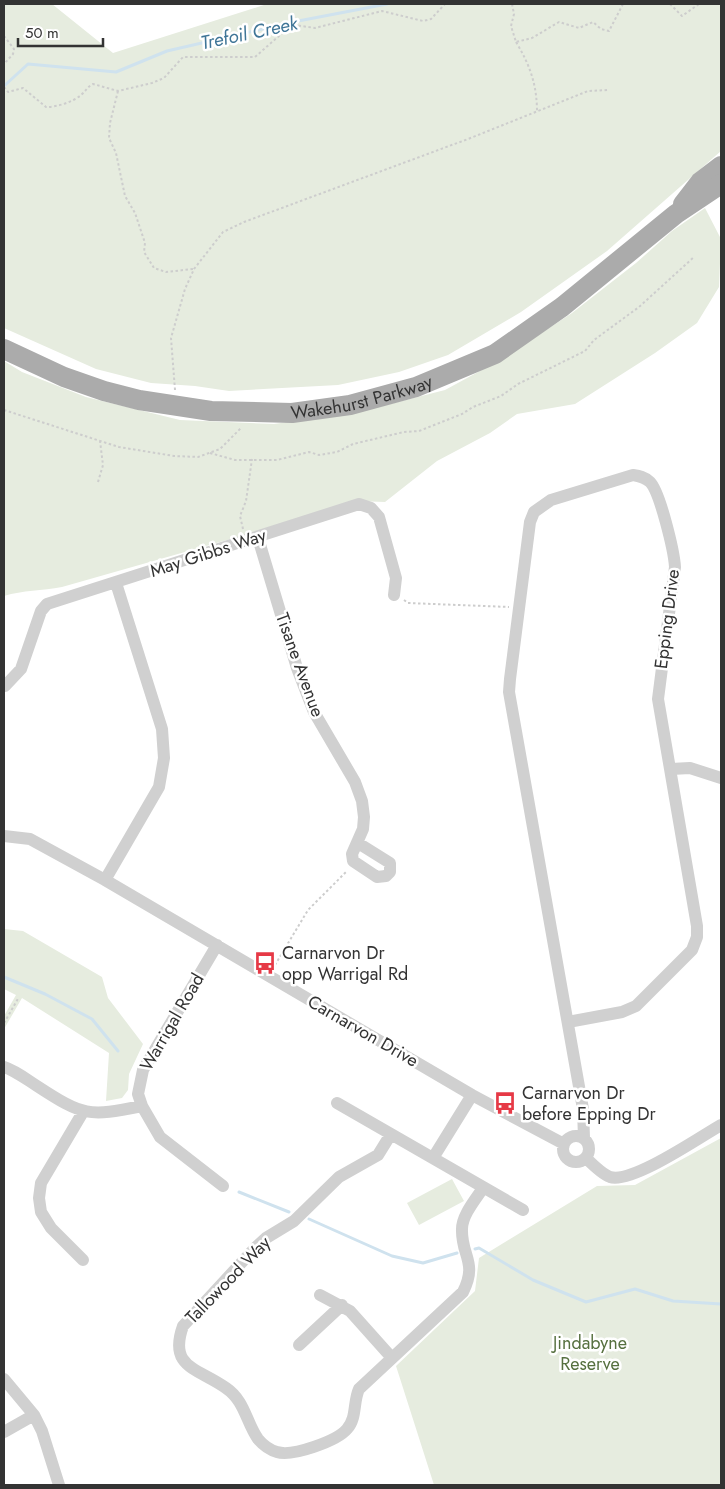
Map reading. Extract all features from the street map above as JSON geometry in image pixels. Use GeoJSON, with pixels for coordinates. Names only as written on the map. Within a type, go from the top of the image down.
{"type":"FeatureCollection","features":[{"type":"Feature","properties":{"kind":"main road","name":"Wakehurst Parkway"},"geometry":{"type":"LineString","coordinates":[[676,214],[700,182],[721,166]]}},
{"type":"Feature","properties":{"kind":"main road","name":"Wakehurst Parkway"},"geometry":{"type":"LineString","coordinates":[[4,349],[64,377],[104,391],[211,411],[292,413],[350,405],[416,387],[495,354],[562,307],[676,214],[721,184]]}},
{"type":"Feature","properties":{"kind":"street","name":"Epping Drive"},"geometry":{"type":"LineString","coordinates":[[568,1022],[622,1012],[636,1006],[692,950],[697,937],[697,926],[658,699],[675,567],[674,553],[655,488],[650,481],[642,476],[632,475],[551,500],[534,512],[530,522],[518,608],[509,692],[583,1109],[584,1138]]}},
{"type":"Feature","properties":{"kind":"street","name":"May Gibbs Way"},"geometry":{"type":"LineString","coordinates":[[5,686],[21,669],[41,611],[47,604],[359,504],[371,508],[379,517],[396,578],[394,595]]}},
{"type":"Feature","properties":{"kind":"street","name":"Tisane Avenue"},"geometry":{"type":"LineString","coordinates":[[252,539],[314,712],[355,782],[362,801],[364,817],[358,843],[351,857],[356,865]]}},
{"type":"Feature","properties":{"kind":"street"},"geometry":{"type":"LineString","coordinates":[[105,880],[158,787],[164,758],[162,729],[116,583]]}},
{"type":"Feature","properties":{"kind":"street"},"geometry":{"type":"LineString","coordinates":[[671,769],[690,768],[721,778]]}},
{"type":"Feature","properties":{"kind":"street","name":"Carnarvon Drive"},"geometry":{"type":"LineString","coordinates":[[4,836],[30,839],[105,880],[472,1095],[564,1144]]}},
{"type":"Feature","properties":{"kind":"street"},"geometry":{"type":"LineString","coordinates":[[356,865],[383,878],[390,872],[391,868],[386,859],[358,843]]}},
{"type":"Feature","properties":{"kind":"street","name":"Warrigal Road"},"geometry":{"type":"LineString","coordinates":[[217,945],[143,1070],[138,1094],[142,1106],[160,1137],[223,1186]]}},
{"type":"Feature","properties":{"kind":"street"},"geometry":{"type":"LineString","coordinates":[[4,1067],[68,1106],[84,1112],[116,1111],[142,1106]]}},
{"type":"Feature","properties":{"kind":"street"},"geometry":{"type":"LineString","coordinates":[[433,1158],[472,1095]]}},
{"type":"Feature","properties":{"kind":"street"},"geometry":{"type":"LineString","coordinates":[[338,1104],[523,1210]]}},
{"type":"Feature","properties":{"kind":"street"},"geometry":{"type":"LineString","coordinates":[[82,1260],[50,1228],[41,1212],[40,1198],[41,1183],[84,1112]]}},
{"type":"Feature","properties":{"kind":"street"},"geometry":{"type":"LineString","coordinates":[[586,1158],[610,1177],[623,1178],[647,1168],[721,1125]]}},
{"type":"Feature","properties":{"kind":"street","name":"Tallowood Way"},"geometry":{"type":"LineString","coordinates":[[391,1134],[378,1155],[339,1177],[294,1221],[266,1238],[255,1248],[183,1326],[178,1339],[178,1351],[183,1361],[192,1369],[211,1377],[230,1390],[244,1406],[258,1438],[267,1448],[286,1454],[341,1435],[354,1418],[354,1404],[359,1389],[463,1292],[469,1280],[471,1269],[462,1228],[464,1218],[483,1188]]}},
{"type":"Feature","properties":{"kind":"street"},"geometry":{"type":"LineString","coordinates":[[572,1136],[584,1138],[590,1150],[586,1158],[578,1162],[569,1160],[564,1152],[564,1144],[572,1136]]}},
{"type":"Feature","properties":{"kind":"street"},"geometry":{"type":"LineString","coordinates":[[320,1295],[342,1305],[392,1358]]}},
{"type":"Feature","properties":{"kind":"street"},"geometry":{"type":"LineString","coordinates":[[299,1345],[342,1305]]}},
{"type":"Feature","properties":{"kind":"street"},"geometry":{"type":"LineString","coordinates":[[4,1379],[34,1415],[42,1431],[59,1485]]}},
{"type":"Feature","properties":{"kind":"street"},"geometry":{"type":"LineString","coordinates":[[4,1432],[34,1415]]}},
{"type":"Feature","properties":{"kind":"path"},"geometry":{"type":"LineString","coordinates":[[4,87],[8,92],[22,88],[46,108],[55,107],[81,95],[88,86],[93,84],[118,91],[161,80],[179,59],[192,55],[255,57],[288,28],[295,25],[314,28],[382,11],[423,21],[432,19],[445,4]]}},
{"type":"Feature","properties":{"kind":"path"},"geometry":{"type":"LineString","coordinates":[[513,4],[514,14],[511,26],[516,42],[530,66],[537,93],[537,112]]}},
{"type":"Feature","properties":{"kind":"path"},"geometry":{"type":"LineString","coordinates":[[516,42],[532,38],[560,22],[579,28],[593,22],[601,29],[609,31],[623,4]]}},
{"type":"Feature","properties":{"kind":"path"},"geometry":{"type":"LineString","coordinates":[[670,4],[682,16],[699,4]]}},
{"type":"Feature","properties":{"kind":"path"},"geometry":{"type":"LineString","coordinates":[[4,36],[14,49],[13,54],[4,64]]}},
{"type":"Feature","properties":{"kind":"path"},"geometry":{"type":"LineString","coordinates":[[175,405],[175,369],[171,338],[185,289],[194,269],[224,232],[244,222],[588,91],[608,90]]}},
{"type":"Feature","properties":{"kind":"path"},"geometry":{"type":"LineString","coordinates":[[118,91],[110,122],[109,138],[116,153],[125,196],[135,213],[145,243],[144,252],[154,268],[166,272],[194,269]]}},
{"type":"Feature","properties":{"kind":"path"},"geometry":{"type":"LineString","coordinates":[[210,453],[235,460],[277,460],[309,452],[319,455],[338,452],[354,444],[404,432],[419,431],[462,414],[585,351],[594,340],[639,307],[694,257]]}},
{"type":"Feature","properties":{"kind":"path"},"geometry":{"type":"LineString","coordinates":[[4,410],[119,447],[174,456],[198,457],[220,450],[257,412]]}},
{"type":"Feature","properties":{"kind":"path"},"geometry":{"type":"LineString","coordinates":[[98,482],[103,465],[100,441]]}},
{"type":"Feature","properties":{"kind":"path"},"geometry":{"type":"LineString","coordinates":[[252,459],[246,501],[240,516],[252,539]]}},
{"type":"Feature","properties":{"kind":"path"},"geometry":{"type":"LineString","coordinates":[[394,595],[408,603],[518,608]]}},
{"type":"Feature","properties":{"kind":"path"},"geometry":{"type":"LineString","coordinates":[[268,975],[308,910],[347,871],[356,865]]}},
{"type":"Feature","properties":{"kind":"path"},"geometry":{"type":"LineString","coordinates":[[4,1023],[19,997]]}},
{"type":"Feature","properties":{"kind":"green space"},"geometry":{"type":"Polygon","coordinates":[[[4,4],[52,4],[113,53],[267,4],[721,4],[721,151],[607,251],[521,312],[448,355],[399,372],[338,385],[229,391],[195,386],[151,383],[96,369],[4,328],[4,4]]]}},
{"type":"Feature","properties":{"kind":"green space"},"geometry":{"type":"Polygon","coordinates":[[[705,208],[721,239],[719,287],[697,323],[655,353],[575,404],[517,414],[490,433],[437,461],[385,502],[356,501],[259,531],[62,587],[4,596],[4,361],[22,372],[86,397],[180,420],[274,424],[359,412],[445,390],[502,359],[572,313],[636,263],[672,231],[705,208]]]}},
{"type":"Feature","properties":{"kind":"green space"},"geometry":{"type":"Polygon","coordinates":[[[4,929],[23,931],[102,977],[108,998],[143,1044],[129,1074],[128,1090],[122,1098],[106,1101],[109,1053],[22,998],[4,1029],[4,1016],[16,995],[4,989],[4,929]]]}},
{"type":"Feature","properties":{"kind":"green space","name":"Jindabyne Reserve"},"geometry":{"type":"Polygon","coordinates":[[[721,1138],[721,1485],[434,1485],[396,1366],[475,1291],[479,1258],[597,1186],[635,1185],[721,1138]]]}},
{"type":"Feature","properties":{"kind":"green space"},"geometry":{"type":"Polygon","coordinates":[[[452,1179],[464,1201],[419,1225],[407,1203],[452,1179]]]}},
{"type":"Feature","properties":{"kind":"waterway","name":"Trefoil Creek"},"geometry":{"type":"LineString","coordinates":[[4,86],[28,64],[116,72],[167,51],[293,22],[387,4]]}},
{"type":"Feature","properties":{"kind":"waterway"},"geometry":{"type":"LineString","coordinates":[[4,977],[45,994],[92,1019],[118,1051]]}},
{"type":"Feature","properties":{"kind":"waterway"},"geometry":{"type":"LineString","coordinates":[[239,1192],[289,1212]]}},
{"type":"Feature","properties":{"kind":"waterway"},"geometry":{"type":"LineString","coordinates":[[309,1219],[392,1256],[423,1263],[457,1253]]}},
{"type":"Feature","properties":{"kind":"waterway"},"geometry":{"type":"LineString","coordinates":[[475,1249],[479,1248],[533,1280],[586,1302],[635,1289],[673,1301],[721,1304]]}},
{"type":"Feature","properties":{"kind":"place","name":"Carnarvon Dr opp Warrigal Rd"},"geometry":{"type":"Point","coordinates":[265,963]}},
{"type":"Feature","properties":{"kind":"place","name":"Carnarvon Dr before Epping Dr"},"geometry":{"type":"Point","coordinates":[505,1103]}}]}
